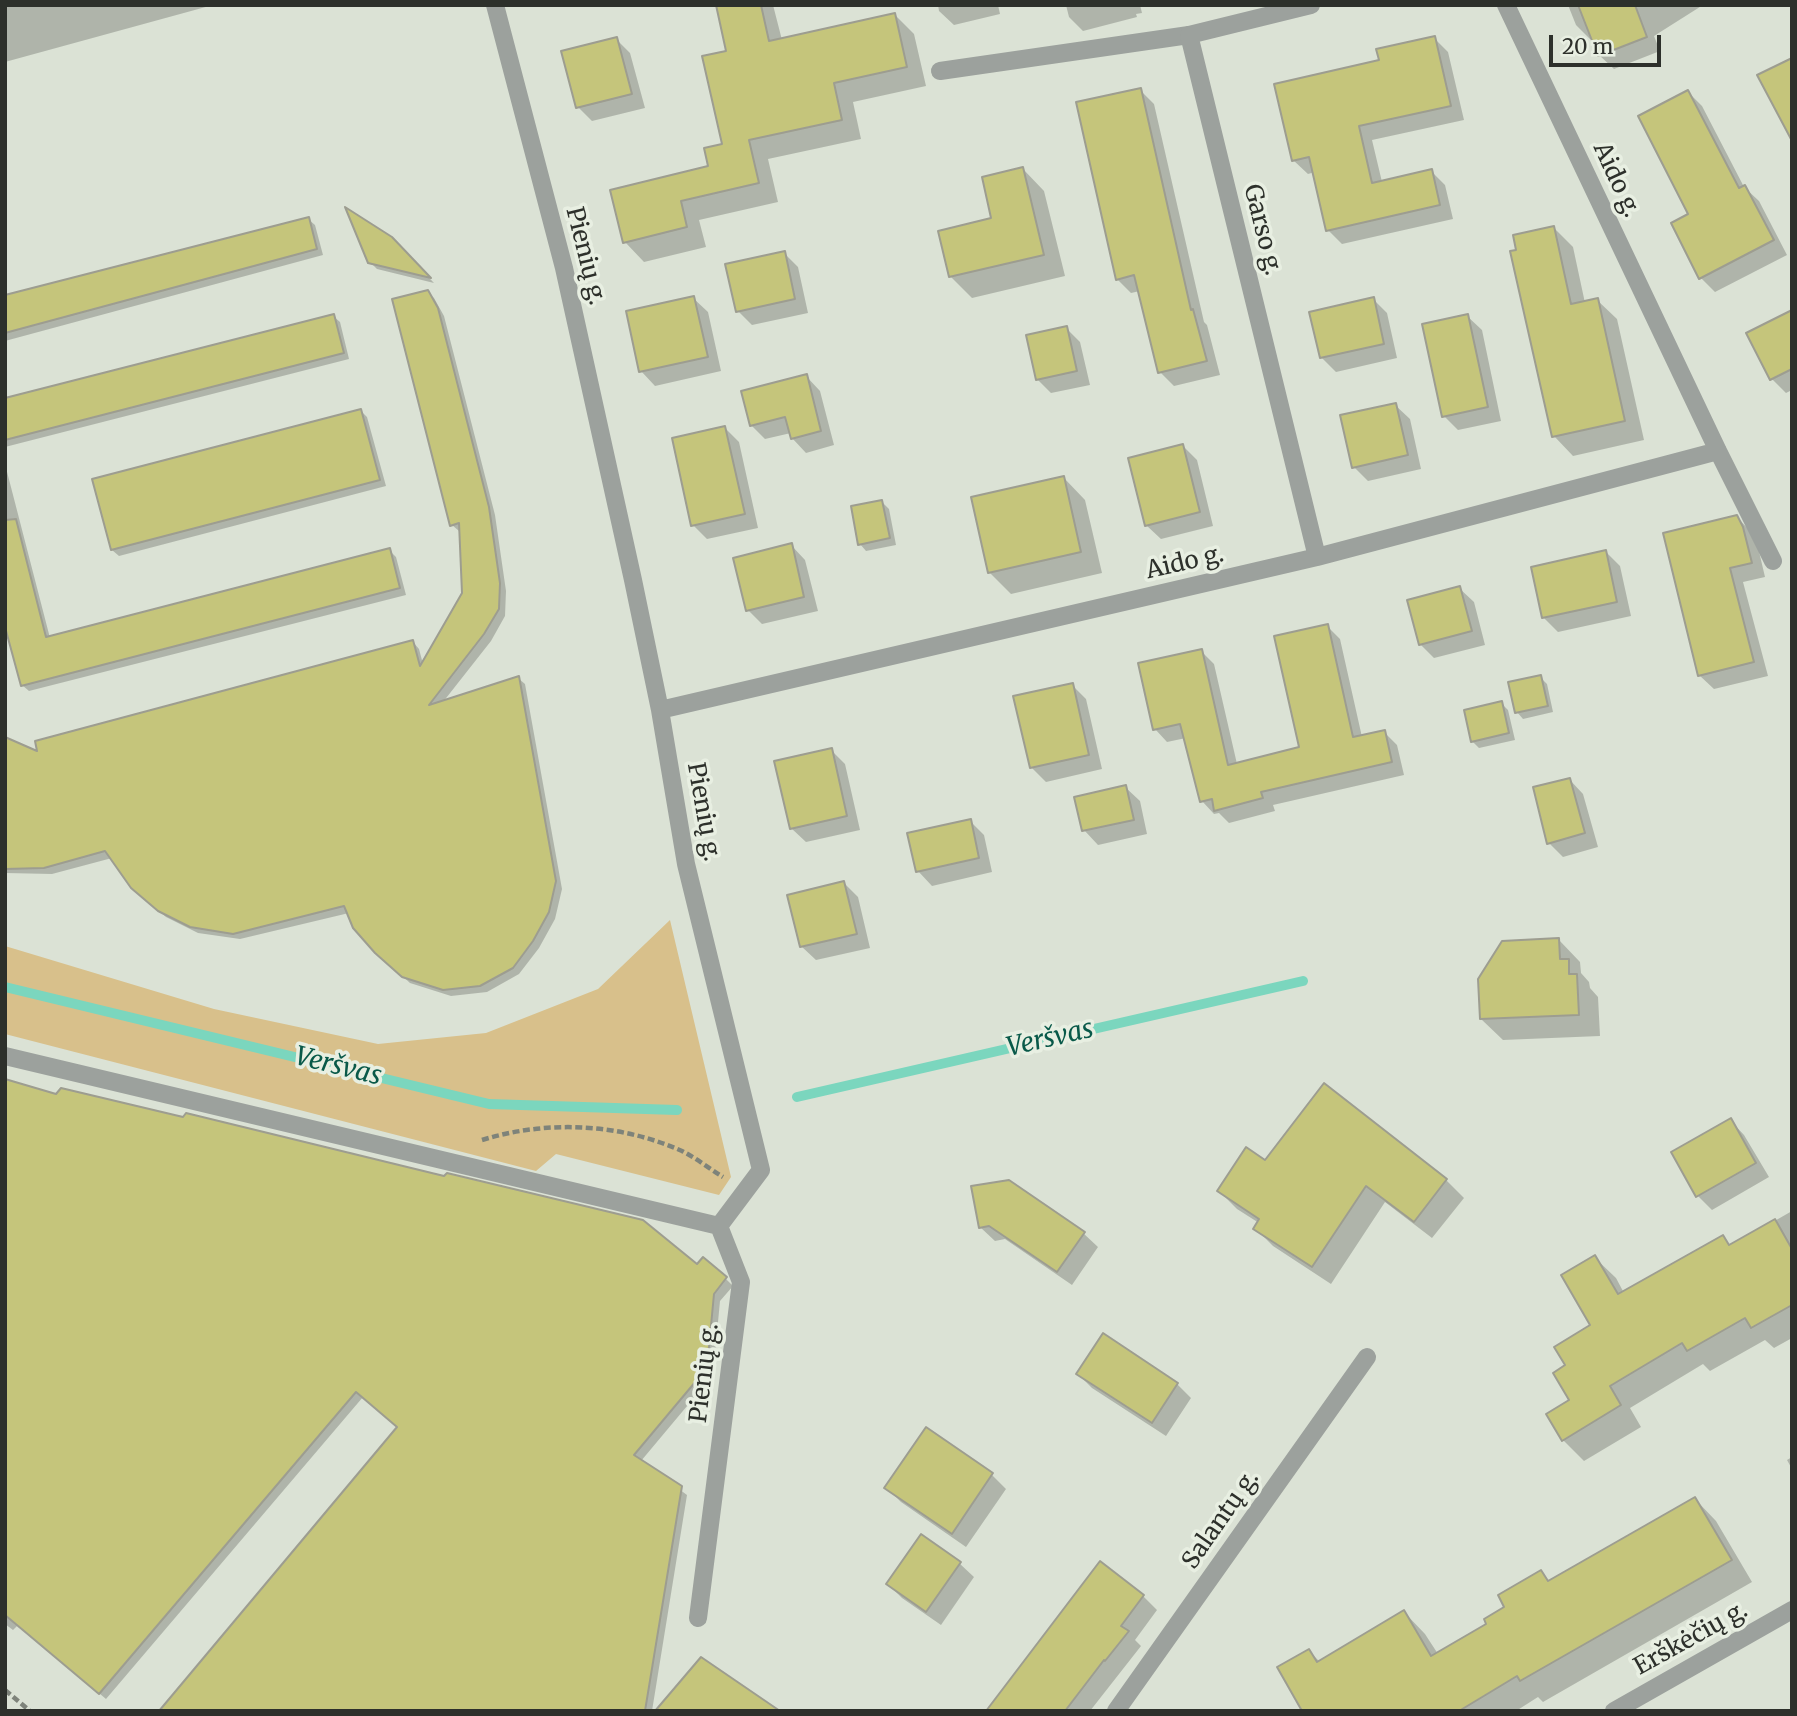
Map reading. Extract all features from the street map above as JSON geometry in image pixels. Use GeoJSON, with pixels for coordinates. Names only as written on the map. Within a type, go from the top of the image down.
{"type":"FeatureCollection","features":[{"type":"Feature","properties":{"kind":"street","name":"Pienių g."},"geometry":{"type":"LineString","coordinates":[[495,5],[564,268],[660,710],[687,864],[761,1170],[719,1226],[741,1282],[698,1618]]}},
{"type":"Feature","properties":{"kind":"street"},"geometry":{"type":"LineString","coordinates":[[940,71],[1189,35],[1311,5]]}},
{"type":"Feature","properties":{"kind":"street","name":"Aido g."},"geometry":{"type":"LineString","coordinates":[[1506,5],[1773,561]]}},
{"type":"Feature","properties":{"kind":"street","name":"Garso g."},"geometry":{"type":"LineString","coordinates":[[1189,35],[1317,557]]}},
{"type":"Feature","properties":{"kind":"street","name":"Aido g."},"geometry":{"type":"LineString","coordinates":[[660,710],[1317,557],[1718,451]]}},
{"type":"Feature","properties":{"kind":"street"},"geometry":{"type":"LineString","coordinates":[[5,1056],[719,1226]]}},
{"type":"Feature","properties":{"kind":"street","name":"Salantų g."},"geometry":{"type":"LineString","coordinates":[[1115,1711],[1367,1357]]}},
{"type":"Feature","properties":{"kind":"street","name":"Erškėčių g."},"geometry":{"type":"LineString","coordinates":[[1614,1711],[1792,1611]]}},
{"type":"Feature","properties":{"kind":"path"},"geometry":{"type":"LineString","coordinates":[[475,1142],[530,1128],[587,1128],[626,1132],[685,1153],[744,1192]]}},
{"type":"Feature","properties":{"kind":"path"},"geometry":{"type":"LineString","coordinates":[[5,1690],[30,1711]]}},
{"type":"Feature","properties":{"kind":"shaded area"},"geometry":{"type":"Polygon","coordinates":[[[670,920],[731,1177],[719,1195],[556,1154],[536,1171],[5,1034],[5,946],[214,1009],[378,1044],[486,1033],[598,989],[670,920]]]}},
{"type":"Feature","properties":{"kind":"building"},"geometry":{"type":"Polygon","coordinates":[[[716,5],[761,5],[769,41],[895,13],[907,67],[834,83],[842,120],[749,140],[759,183],[681,201],[687,227],[623,243],[610,190],[708,166],[704,148],[722,144],[702,56],[726,51],[716,5]]]}},
{"type":"Feature","properties":{"kind":"building"},"geometry":{"type":"Polygon","coordinates":[[[1578,5],[1635,5],[1647,37],[1598,56],[1578,5]]]}},
{"type":"Feature","properties":{"kind":"building"},"geometry":{"type":"Polygon","coordinates":[[[1435,36],[1451,106],[1359,126],[1372,183],[1432,169],[1440,205],[1326,231],[1309,157],[1292,161],[1274,84],[1379,60],[1376,49],[1435,36]]]}},
{"type":"Feature","properties":{"kind":"building"},"geometry":{"type":"Polygon","coordinates":[[[617,37],[632,94],[576,108],[561,51],[617,37]]]}},
{"type":"Feature","properties":{"kind":"building"},"geometry":{"type":"Polygon","coordinates":[[[1792,58],[1792,141],[1757,75],[1792,58]]]}},
{"type":"Feature","properties":{"kind":"building"},"geometry":{"type":"Polygon","coordinates":[[[1141,88],[1191,310],[1193,309],[1207,361],[1158,373],[1134,275],[1116,280],[1076,102],[1141,88]]]}},
{"type":"Feature","properties":{"kind":"building"},"geometry":{"type":"Polygon","coordinates":[[[1688,90],[1739,188],[1745,185],[1774,240],[1699,279],[1671,223],[1688,214],[1638,116],[1688,90]]]}},
{"type":"Feature","properties":{"kind":"building"},"geometry":{"type":"Polygon","coordinates":[[[1023,167],[1044,255],[949,277],[938,231],[991,218],[982,177],[1023,167]]]}},
{"type":"Feature","properties":{"kind":"building"},"geometry":{"type":"Polygon","coordinates":[[[345,207],[392,237],[431,278],[368,263],[345,207]]]}},
{"type":"Feature","properties":{"kind":"building"},"geometry":{"type":"Polygon","coordinates":[[[309,217],[317,249],[5,333],[5,295],[309,217]]]}},
{"type":"Feature","properties":{"kind":"building"},"geometry":{"type":"Polygon","coordinates":[[[1554,226],[1571,304],[1598,298],[1625,421],[1552,437],[1510,251],[1516,250],[1513,235],[1554,226]]]}},
{"type":"Feature","properties":{"kind":"building"},"geometry":{"type":"Polygon","coordinates":[[[785,251],[795,299],[736,312],[725,264],[785,251]]]}},
{"type":"Feature","properties":{"kind":"building"},"geometry":{"type":"Polygon","coordinates":[[[428,290],[438,308],[489,507],[500,583],[499,609],[484,634],[429,705],[519,676],[556,881],[549,912],[533,941],[513,968],[480,986],[443,990],[402,977],[375,953],[353,928],[344,906],[233,934],[190,927],[158,911],[131,888],[105,851],[44,868],[5,869],[5,737],[37,751],[35,741],[413,640],[420,666],[462,593],[459,523],[450,526],[392,299],[428,290]]]}},
{"type":"Feature","properties":{"kind":"building"},"geometry":{"type":"Polygon","coordinates":[[[694,296],[708,357],[639,372],[626,311],[694,296]]]}},
{"type":"Feature","properties":{"kind":"building"},"geometry":{"type":"Polygon","coordinates":[[[1374,297],[1384,344],[1320,358],[1309,312],[1374,297]]]}},
{"type":"Feature","properties":{"kind":"building"},"geometry":{"type":"Polygon","coordinates":[[[1792,310],[1792,369],[1770,380],[1746,333],[1792,310]]]}},
{"type":"Feature","properties":{"kind":"building"},"geometry":{"type":"Polygon","coordinates":[[[334,314],[344,353],[5,440],[5,398],[334,314]]]}},
{"type":"Feature","properties":{"kind":"building"},"geometry":{"type":"Polygon","coordinates":[[[1468,314],[1488,407],[1442,417],[1422,324],[1468,314]]]}},
{"type":"Feature","properties":{"kind":"building"},"geometry":{"type":"Polygon","coordinates":[[[1067,326],[1077,371],[1036,380],[1026,335],[1067,326]]]}},
{"type":"Feature","properties":{"kind":"building"},"geometry":{"type":"Polygon","coordinates":[[[807,374],[821,431],[791,439],[785,417],[750,426],[741,391],[807,374]]]}},
{"type":"Feature","properties":{"kind":"building"},"geometry":{"type":"Polygon","coordinates":[[[1396,403],[1408,455],[1352,468],[1340,415],[1396,403]]]}},
{"type":"Feature","properties":{"kind":"building"},"geometry":{"type":"Polygon","coordinates":[[[361,409],[380,480],[111,550],[92,479],[361,409]]]}},
{"type":"Feature","properties":{"kind":"building"},"geometry":{"type":"Polygon","coordinates":[[[725,426],[745,514],[691,526],[672,438],[725,426]]]}},
{"type":"Feature","properties":{"kind":"building"},"geometry":{"type":"Polygon","coordinates":[[[1183,444],[1200,512],[1145,526],[1128,458],[1183,444]]]}},
{"type":"Feature","properties":{"kind":"building"},"geometry":{"type":"Polygon","coordinates":[[[1064,476],[1081,552],[988,573],[971,497],[1064,476]]]}},
{"type":"Feature","properties":{"kind":"building"},"geometry":{"type":"Polygon","coordinates":[[[882,500],[890,538],[858,545],[851,506],[882,500]]]}},
{"type":"Feature","properties":{"kind":"building"},"geometry":{"type":"Polygon","coordinates":[[[1737,515],[1743,527],[1752,563],[1730,568],[1754,662],[1698,676],[1663,533],[1737,515]]]}},
{"type":"Feature","properties":{"kind":"building"},"geometry":{"type":"Polygon","coordinates":[[[16,519],[46,637],[390,548],[400,588],[21,686],[5,627],[5,520],[16,519]]]}},
{"type":"Feature","properties":{"kind":"building"},"geometry":{"type":"Polygon","coordinates":[[[792,543],[804,597],[746,611],[733,558],[792,543]]]}},
{"type":"Feature","properties":{"kind":"building"},"geometry":{"type":"Polygon","coordinates":[[[1606,550],[1617,602],[1542,618],[1531,567],[1606,550]]]}},
{"type":"Feature","properties":{"kind":"building"},"geometry":{"type":"Polygon","coordinates":[[[1460,586],[1472,631],[1419,645],[1407,600],[1460,586]]]}},
{"type":"Feature","properties":{"kind":"building"},"geometry":{"type":"Polygon","coordinates":[[[1328,624],[1353,737],[1385,730],[1392,762],[1261,792],[1263,798],[1214,811],[1212,799],[1200,802],[1180,724],[1153,730],[1138,663],[1202,649],[1228,765],[1299,747],[1274,636],[1328,624]]]}},
{"type":"Feature","properties":{"kind":"building"},"geometry":{"type":"Polygon","coordinates":[[[1541,675],[1548,706],[1515,713],[1508,682],[1541,675]]]}},
{"type":"Feature","properties":{"kind":"building"},"geometry":{"type":"Polygon","coordinates":[[[1073,683],[1089,755],[1030,768],[1013,696],[1073,683]]]}},
{"type":"Feature","properties":{"kind":"building"},"geometry":{"type":"Polygon","coordinates":[[[1502,701],[1509,733],[1471,742],[1464,710],[1502,701]]]}},
{"type":"Feature","properties":{"kind":"building"},"geometry":{"type":"Polygon","coordinates":[[[832,748],[847,816],[790,829],[774,761],[832,748]]]}},
{"type":"Feature","properties":{"kind":"building"},"geometry":{"type":"Polygon","coordinates":[[[1570,778],[1585,833],[1547,844],[1533,787],[1570,778]]]}},
{"type":"Feature","properties":{"kind":"building"},"geometry":{"type":"Polygon","coordinates":[[[1126,785],[1134,820],[1082,831],[1074,797],[1126,785]]]}},
{"type":"Feature","properties":{"kind":"building"},"geometry":{"type":"Polygon","coordinates":[[[971,819],[979,858],[916,872],[907,833],[971,819]]]}},
{"type":"Feature","properties":{"kind":"building"},"geometry":{"type":"Polygon","coordinates":[[[844,881],[857,934],[800,947],[787,895],[844,881]]]}},
{"type":"Feature","properties":{"kind":"building"},"geometry":{"type":"Polygon","coordinates":[[[1559,938],[1560,959],[1569,959],[1569,974],[1577,974],[1579,1015],[1480,1019],[1478,979],[1502,941],[1559,938]]]}},
{"type":"Feature","properties":{"kind":"building"},"geometry":{"type":"Polygon","coordinates":[[[5,1079],[56,1094],[61,1088],[183,1117],[186,1113],[444,1176],[447,1173],[643,1220],[697,1264],[703,1257],[727,1277],[714,1294],[707,1368],[634,1455],[682,1486],[645,1711],[159,1711],[397,1427],[356,1392],[99,1694],[5,1615],[5,1079]]]}},
{"type":"Feature","properties":{"kind":"building"},"geometry":{"type":"Polygon","coordinates":[[[1324,1083],[1447,1179],[1414,1222],[1366,1186],[1312,1267],[1253,1229],[1259,1219],[1217,1191],[1246,1147],[1265,1160],[1324,1083]]]}},
{"type":"Feature","properties":{"kind":"building"},"geometry":{"type":"Polygon","coordinates":[[[1731,1118],[1756,1163],[1696,1197],[1671,1152],[1731,1118]]]}},
{"type":"Feature","properties":{"kind":"building"},"geometry":{"type":"Polygon","coordinates":[[[1009,1180],[1085,1232],[1057,1272],[989,1226],[979,1228],[971,1186],[1009,1180]]]}},
{"type":"Feature","properties":{"kind":"building"},"geometry":{"type":"Polygon","coordinates":[[[1775,1219],[1792,1249],[1792,1305],[1751,1328],[1745,1318],[1687,1351],[1682,1343],[1610,1386],[1621,1405],[1562,1441],[1546,1414],[1569,1400],[1553,1373],[1565,1365],[1554,1347],[1590,1325],[1561,1275],[1595,1255],[1618,1294],[1723,1235],[1729,1245],[1775,1219]]]}},
{"type":"Feature","properties":{"kind":"building"},"geometry":{"type":"Polygon","coordinates":[[[1103,1333],[1178,1383],[1152,1423],[1076,1374],[1103,1333]]]}},
{"type":"Feature","properties":{"kind":"building"},"geometry":{"type":"Polygon","coordinates":[[[926,1427],[993,1473],[952,1534],[884,1488],[926,1427]]]}},
{"type":"Feature","properties":{"kind":"building"},"geometry":{"type":"Polygon","coordinates":[[[1695,1497],[1732,1560],[1520,1681],[1517,1676],[1459,1711],[1302,1711],[1277,1667],[1309,1649],[1317,1662],[1404,1610],[1431,1656],[1486,1624],[1484,1619],[1504,1607],[1498,1595],[1541,1570],[1548,1581],[1695,1497]]]}},
{"type":"Feature","properties":{"kind":"building"},"geometry":{"type":"Polygon","coordinates":[[[921,1534],[961,1562],[926,1612],[886,1584],[921,1534]]]}},
{"type":"Feature","properties":{"kind":"building"},"geometry":{"type":"Polygon","coordinates":[[[1100,1561],[1144,1595],[1121,1626],[1129,1631],[1065,1711],[986,1711],[1100,1561]]]}},
{"type":"Feature","properties":{"kind":"building"},"geometry":{"type":"Polygon","coordinates":[[[701,1657],[780,1711],[655,1711],[701,1657]]]}},
{"type":"Feature","properties":{"kind":"waterway","name":"Veršvas"},"geometry":{"type":"LineString","coordinates":[[797,1097],[1303,981]]}},
{"type":"Feature","properties":{"kind":"waterway","name":"Veršvas"},"geometry":{"type":"LineString","coordinates":[[5,987],[489,1104],[677,1110]]}}]}
